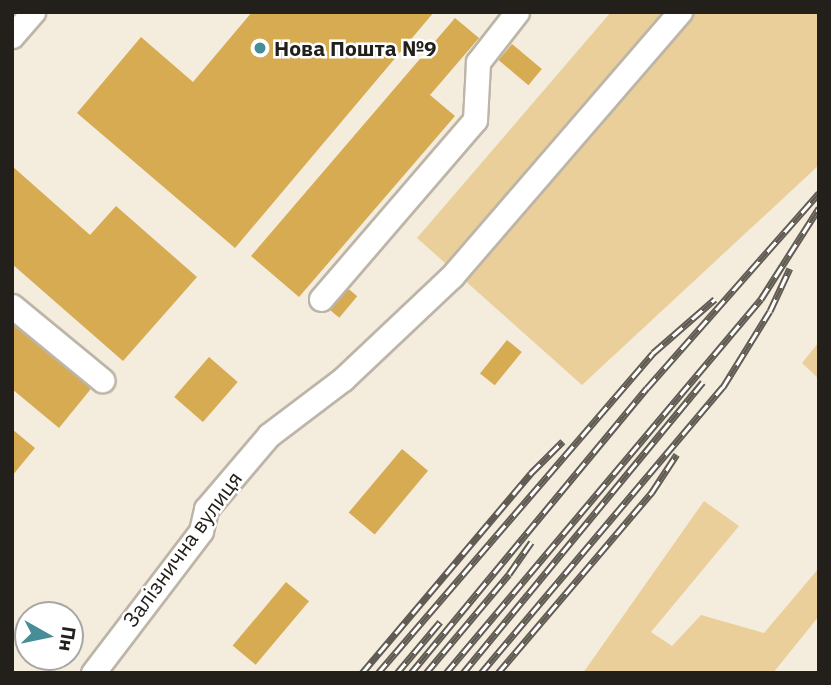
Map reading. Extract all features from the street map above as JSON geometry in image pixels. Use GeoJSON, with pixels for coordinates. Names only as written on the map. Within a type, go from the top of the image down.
{"type":"FeatureCollection","features":[{"type":"Feature","properties":{"kind":"street"},"geometry":{"type":"LineString","coordinates":[[12,36],[33,12]]}},
{"type":"Feature","properties":{"kind":"street"},"geometry":{"type":"LineString","coordinates":[[321,299],[475,120],[478,62],[517,12]]}},
{"type":"Feature","properties":{"kind":"street","name":"Залізнична вулиця"},"geometry":{"type":"LineString","coordinates":[[93,673],[201,531],[206,509],[260,446],[269,436],[343,379],[452,276],[680,12]]}},
{"type":"Feature","properties":{"kind":"street"},"geometry":{"type":"LineString","coordinates":[[12,306],[102,380]]}},
{"type":"Feature","properties":{"kind":"shaded area"},"geometry":{"type":"Polygon","coordinates":[[[611,12],[819,12],[819,165],[582,385],[417,238],[611,12]]]}},
{"type":"Feature","properties":{"kind":"shaded area"},"geometry":{"type":"Polygon","coordinates":[[[819,342],[819,379],[802,363],[819,342]]]}},
{"type":"Feature","properties":{"kind":"shaded area"},"geometry":{"type":"Polygon","coordinates":[[[704,501],[739,526],[651,632],[672,646],[701,615],[764,633],[819,568],[819,616],[773,673],[583,673],[704,501]]]}},
{"type":"Feature","properties":{"kind":"building"},"geometry":{"type":"Polygon","coordinates":[[[252,12],[434,12],[235,248],[77,113],[141,37],[193,82],[252,12]]]}},
{"type":"Feature","properties":{"kind":"building"},"geometry":{"type":"Polygon","coordinates":[[[455,18],[479,38],[430,95],[455,116],[299,297],[251,256],[455,18]]]}},
{"type":"Feature","properties":{"kind":"building"},"geometry":{"type":"Polygon","coordinates":[[[512,44],[542,69],[528,85],[499,60],[512,44]]]}},
{"type":"Feature","properties":{"kind":"building"},"geometry":{"type":"Polygon","coordinates":[[[12,166],[90,235],[116,206],[197,277],[123,361],[12,264],[12,166]]]}},
{"type":"Feature","properties":{"kind":"building"},"geometry":{"type":"Polygon","coordinates":[[[345,286],[357,296],[339,318],[327,307],[345,286]]]}},
{"type":"Feature","properties":{"kind":"building"},"geometry":{"type":"Polygon","coordinates":[[[12,317],[94,385],[59,428],[12,389],[12,317]]]}},
{"type":"Feature","properties":{"kind":"building"},"geometry":{"type":"Polygon","coordinates":[[[507,340],[522,352],[495,385],[480,373],[507,340]]]}},
{"type":"Feature","properties":{"kind":"building"},"geometry":{"type":"Polygon","coordinates":[[[209,357],[238,382],[203,422],[174,397],[209,357]]]}},
{"type":"Feature","properties":{"kind":"building"},"geometry":{"type":"Polygon","coordinates":[[[12,429],[35,448],[12,476],[12,429]]]}},
{"type":"Feature","properties":{"kind":"building"},"geometry":{"type":"Polygon","coordinates":[[[402,449],[428,471],[375,534],[349,513],[402,449]]]}},
{"type":"Feature","properties":{"kind":"building"},"geometry":{"type":"Polygon","coordinates":[[[286,582],[309,601],[256,665],[233,646],[286,582]]]}},
{"type":"Feature","properties":{"kind":"railway"},"geometry":{"type":"LineString","coordinates":[[411,673],[647,388],[819,193]]}},
{"type":"Feature","properties":{"kind":"railway"},"geometry":{"type":"LineString","coordinates":[[446,673],[761,299],[819,208]]}},
{"type":"Feature","properties":{"kind":"railway"},"geometry":{"type":"LineString","coordinates":[[481,673],[723,387],[770,311],[790,268]]}},
{"type":"Feature","properties":{"kind":"railway"},"geometry":{"type":"LineString","coordinates":[[378,673],[653,353],[715,299]]}},
{"type":"Feature","properties":{"kind":"railway"},"geometry":{"type":"LineString","coordinates":[[463,673],[703,382]]}},
{"type":"Feature","properties":{"kind":"railway"},"geometry":{"type":"LineString","coordinates":[[362,673],[531,473],[563,441]]}},
{"type":"Feature","properties":{"kind":"railway"},"geometry":{"type":"LineString","coordinates":[[498,673],[652,492],[677,454]]}},
{"type":"Feature","properties":{"kind":"railway"},"geometry":{"type":"LineString","coordinates":[[426,673],[509,574],[531,542]]}},
{"type":"Feature","properties":{"kind":"railway"},"geometry":{"type":"LineString","coordinates":[[397,673],[440,622]]}},
{"type":"Feature","properties":{"kind":"place","name":"Нова Пошта №9"},"geometry":{"type":"Point","coordinates":[260,48]}}]}
